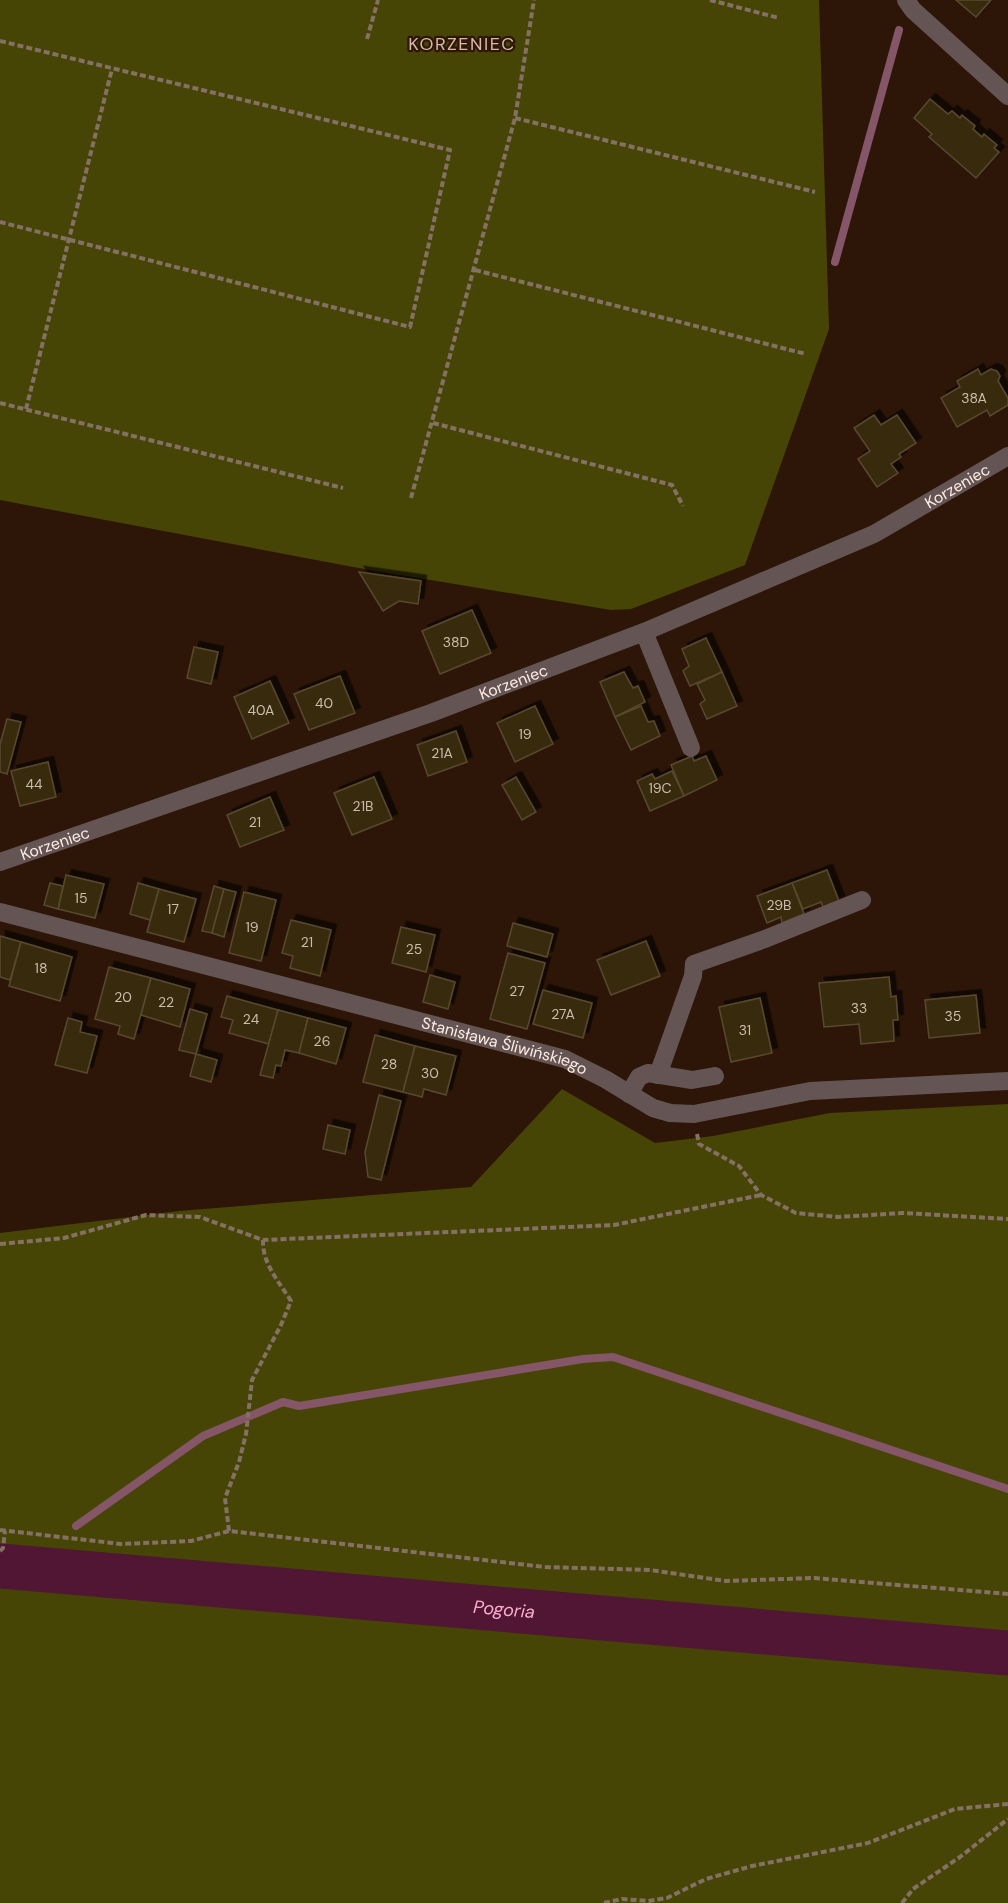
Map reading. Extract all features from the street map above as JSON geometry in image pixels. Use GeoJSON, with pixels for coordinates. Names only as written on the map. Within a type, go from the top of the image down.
{"type":"FeatureCollection","features":[{"type":"Feature","properties":{"kind":"street"},"geometry":{"type":"LineString","coordinates":[[906,0],[913,10],[1008,96]]}},
{"type":"Feature","properties":{"kind":"street","name":"Korzeniec"},"geometry":{"type":"LineString","coordinates":[[0,862],[431,712],[644,632],[874,534],[1008,456]]}},
{"type":"Feature","properties":{"kind":"street"},"geometry":{"type":"LineString","coordinates":[[644,632],[691,748]]}},
{"type":"Feature","properties":{"kind":"street"},"geometry":{"type":"LineString","coordinates":[[658,1075],[693,976],[694,964],[765,939],[862,900]]}},
{"type":"Feature","properties":{"kind":"street","name":"Stanisława Śliwińskiego"},"geometry":{"type":"LineString","coordinates":[[0,912],[565,1059],[605,1078],[653,1108],[670,1113],[694,1114],[810,1091],[1008,1081]]}},
{"type":"Feature","properties":{"kind":"street"},"geometry":{"type":"LineString","coordinates":[[629,1095],[639,1077],[648,1073],[692,1080],[716,1076]]}},
{"type":"Feature","properties":{"kind":"path"},"geometry":{"type":"LineString","coordinates":[[367,39],[378,0]]}},
{"type":"Feature","properties":{"kind":"path"},"geometry":{"type":"LineString","coordinates":[[411,498],[515,118],[534,0]]}},
{"type":"Feature","properties":{"kind":"path"},"geometry":{"type":"LineString","coordinates":[[710,0],[779,18]]}},
{"type":"Feature","properties":{"kind":"path"},"geometry":{"type":"LineString","coordinates":[[0,41],[450,150],[410,327],[0,222]]}},
{"type":"Feature","properties":{"kind":"path"},"geometry":{"type":"LineString","coordinates":[[26,409],[112,69]]}},
{"type":"Feature","properties":{"kind":"path"},"geometry":{"type":"LineString","coordinates":[[515,118],[815,192]]}},
{"type":"Feature","properties":{"kind":"path"},"geometry":{"type":"LineString","coordinates":[[475,270],[806,354]]}},
{"type":"Feature","properties":{"kind":"path"},"geometry":{"type":"LineString","coordinates":[[0,403],[343,488]]}},
{"type":"Feature","properties":{"kind":"path"},"geometry":{"type":"LineString","coordinates":[[433,423],[672,485],[683,506]]}},
{"type":"Feature","properties":{"kind":"path"},"geometry":{"type":"LineString","coordinates":[[694,1114],[699,1144],[739,1166],[761,1194],[796,1213],[838,1217],[903,1213],[1008,1219]]}},
{"type":"Feature","properties":{"kind":"path"},"geometry":{"type":"LineString","coordinates":[[0,1244],[64,1238],[146,1215],[200,1217],[263,1240],[614,1225],[761,1194]]}},
{"type":"Feature","properties":{"kind":"path"},"geometry":{"type":"LineString","coordinates":[[228,1531],[225,1498],[239,1462],[246,1434],[252,1380],[291,1300],[270,1268],[262,1249],[263,1240]]}},
{"type":"Feature","properties":{"kind":"path"},"geometry":{"type":"LineString","coordinates":[[1,1550],[2,1530],[121,1544],[192,1542],[228,1531],[545,1567],[650,1570],[726,1581],[814,1578],[1008,1594]]}},
{"type":"Feature","properties":{"kind":"path"},"geometry":{"type":"LineString","coordinates":[[604,1903],[622,1899],[648,1901],[667,1898],[706,1879],[752,1866],[868,1843],[955,1809],[1008,1804]]}},
{"type":"Feature","properties":{"kind":"path"},"geometry":{"type":"LineString","coordinates":[[902,1903],[912,1889],[960,1857],[1008,1819]]}},
{"type":"Feature","properties":{"kind":"shaded area"},"geometry":{"type":"Polygon","coordinates":[[[0,0],[819,0],[829,329],[745,565],[631,609],[611,610],[353,567],[0,500],[0,0]]]}},
{"type":"Feature","properties":{"kind":"shaded area"},"geometry":{"type":"Polygon","coordinates":[[[562,1089],[655,1143],[713,1136],[830,1113],[1008,1104],[1008,1903],[0,1903],[0,1233],[179,1211],[471,1187],[562,1089]]]}},
{"type":"Feature","properties":{"kind":"building"},"geometry":{"type":"Polygon","coordinates":[[[956,0],[991,0],[976,17],[956,0]]]}},
{"type":"Feature","properties":{"kind":"building"},"geometry":{"type":"Polygon","coordinates":[[[930,99],[948,114],[952,111],[960,118],[962,115],[975,126],[973,129],[982,137],[984,134],[997,145],[994,148],[999,152],[976,178],[929,137],[932,134],[914,118],[930,99]]]}},
{"type":"Feature","properties":{"kind":"building"},"geometry":{"type":"Polygon","coordinates":[[[978,369],[981,375],[991,369],[997,371],[1000,376],[998,381],[1008,398],[1008,405],[990,416],[987,410],[957,427],[941,398],[960,387],[957,381],[978,369]]]}},
{"type":"Feature","properties":{"kind":"building"},"geometry":{"type":"Polygon","coordinates":[[[874,415],[881,425],[897,415],[916,443],[899,454],[901,457],[891,464],[898,473],[877,487],[858,459],[870,451],[854,428],[874,415]]]}},
{"type":"Feature","properties":{"kind":"building"},"geometry":{"type":"Polygon","coordinates":[[[359,572],[421,581],[418,604],[399,601],[383,611],[359,572]]]}},
{"type":"Feature","properties":{"kind":"building"},"geometry":{"type":"Polygon","coordinates":[[[472,610],[491,653],[440,674],[422,631],[472,610]]]}},
{"type":"Feature","properties":{"kind":"building"},"geometry":{"type":"Polygon","coordinates":[[[706,638],[722,672],[690,686],[683,671],[689,666],[682,649],[706,638]]]}},
{"type":"Feature","properties":{"kind":"building"},"geometry":{"type":"Polygon","coordinates":[[[194,647],[218,652],[211,684],[187,678],[194,647]]]}},
{"type":"Feature","properties":{"kind":"building"},"geometry":{"type":"Polygon","coordinates":[[[624,672],[633,688],[638,686],[645,702],[615,717],[600,682],[624,672]]]}},
{"type":"Feature","properties":{"kind":"building"},"geometry":{"type":"Polygon","coordinates":[[[722,672],[737,706],[707,719],[700,704],[705,700],[697,684],[722,672]]]}},
{"type":"Feature","properties":{"kind":"building"},"geometry":{"type":"Polygon","coordinates":[[[340,676],[355,713],[309,730],[294,694],[340,676]]]}},
{"type":"Feature","properties":{"kind":"building"},"geometry":{"type":"Polygon","coordinates":[[[270,681],[289,723],[252,739],[234,697],[270,681]]]}},
{"type":"Feature","properties":{"kind":"building"},"geometry":{"type":"Polygon","coordinates":[[[535,706],[553,744],[515,762],[497,723],[535,706]]]}},
{"type":"Feature","properties":{"kind":"building"},"geometry":{"type":"Polygon","coordinates":[[[641,706],[648,722],[654,721],[660,736],[631,750],[615,717],[641,706]]]}},
{"type":"Feature","properties":{"kind":"building"},"geometry":{"type":"Polygon","coordinates":[[[7,719],[21,722],[7,774],[0,772],[0,744],[7,719]]]}},
{"type":"Feature","properties":{"kind":"building"},"geometry":{"type":"Polygon","coordinates":[[[456,731],[467,762],[428,776],[417,745],[456,731]]]}},
{"type":"Feature","properties":{"kind":"building"},"geometry":{"type":"Polygon","coordinates":[[[692,756],[694,761],[706,756],[717,780],[684,796],[671,765],[692,756]]]}},
{"type":"Feature","properties":{"kind":"building"},"geometry":{"type":"Polygon","coordinates":[[[48,762],[56,797],[20,806],[11,771],[48,762]]]}},
{"type":"Feature","properties":{"kind":"building"},"geometry":{"type":"Polygon","coordinates":[[[672,771],[684,796],[650,811],[637,781],[652,774],[655,779],[672,771]]]}},
{"type":"Feature","properties":{"kind":"building"},"geometry":{"type":"Polygon","coordinates":[[[374,777],[392,819],[352,835],[334,793],[374,777]]]}},
{"type":"Feature","properties":{"kind":"building"},"geometry":{"type":"Polygon","coordinates":[[[516,777],[536,812],[522,820],[502,785],[516,777]]]}},
{"type":"Feature","properties":{"kind":"building"},"geometry":{"type":"Polygon","coordinates":[[[270,797],[284,830],[240,847],[227,815],[270,797]]]}},
{"type":"Feature","properties":{"kind":"building"},"geometry":{"type":"Polygon","coordinates":[[[827,870],[839,901],[823,907],[821,902],[803,909],[792,883],[827,870]]]}},
{"type":"Feature","properties":{"kind":"building"},"geometry":{"type":"Polygon","coordinates":[[[66,875],[104,884],[95,918],[58,909],[66,875]]]}},
{"type":"Feature","properties":{"kind":"building"},"geometry":{"type":"Polygon","coordinates":[[[50,883],[63,886],[58,909],[44,905],[50,883]]]}},
{"type":"Feature","properties":{"kind":"building"},"geometry":{"type":"Polygon","coordinates":[[[138,883],[159,889],[150,920],[130,914],[138,883]]]}},
{"type":"Feature","properties":{"kind":"building"},"geometry":{"type":"Polygon","coordinates":[[[792,883],[804,914],[782,923],[781,917],[767,923],[757,896],[792,883]]]}},
{"type":"Feature","properties":{"kind":"building"},"geometry":{"type":"Polygon","coordinates":[[[214,886],[224,889],[212,933],[202,931],[214,886]]]}},
{"type":"Feature","properties":{"kind":"building"},"geometry":{"type":"Polygon","coordinates":[[[159,889],[196,899],[184,942],[147,932],[159,889]]]}},
{"type":"Feature","properties":{"kind":"building"},"geometry":{"type":"Polygon","coordinates":[[[224,889],[236,892],[224,937],[212,933],[224,889]]]}},
{"type":"Feature","properties":{"kind":"building"},"geometry":{"type":"Polygon","coordinates":[[[244,892],[276,900],[261,961],[229,953],[244,892]]]}},
{"type":"Feature","properties":{"kind":"building"},"geometry":{"type":"Polygon","coordinates":[[[291,920],[331,930],[320,976],[290,968],[293,956],[282,953],[291,920]]]}},
{"type":"Feature","properties":{"kind":"building"},"geometry":{"type":"Polygon","coordinates":[[[513,923],[553,934],[547,957],[507,946],[513,923]]]}},
{"type":"Feature","properties":{"kind":"building"},"geometry":{"type":"Polygon","coordinates":[[[401,927],[435,935],[426,972],[392,963],[401,927]]]}},
{"type":"Feature","properties":{"kind":"building"},"geometry":{"type":"Polygon","coordinates":[[[0,936],[21,942],[10,980],[0,977],[0,936]]]}},
{"type":"Feature","properties":{"kind":"building"},"geometry":{"type":"Polygon","coordinates":[[[646,941],[660,976],[611,995],[597,960],[646,941]]]}},
{"type":"Feature","properties":{"kind":"building"},"geometry":{"type":"Polygon","coordinates":[[[21,942],[72,957],[60,1001],[9,986],[21,942]]]}},
{"type":"Feature","properties":{"kind":"building"},"geometry":{"type":"Polygon","coordinates":[[[508,953],[545,963],[527,1029],[490,1019],[508,953]]]}},
{"type":"Feature","properties":{"kind":"building"},"geometry":{"type":"Polygon","coordinates":[[[109,967],[151,978],[134,1039],[118,1034],[120,1026],[95,1019],[109,967]]]}},
{"type":"Feature","properties":{"kind":"building"},"geometry":{"type":"Polygon","coordinates":[[[430,975],[455,982],[448,1009],[423,1002],[430,975]]]}},
{"type":"Feature","properties":{"kind":"building"},"geometry":{"type":"Polygon","coordinates":[[[889,977],[891,997],[896,996],[898,1020],[893,1020],[894,1041],[861,1044],[859,1024],[824,1027],[819,983],[889,977]]]}},
{"type":"Feature","properties":{"kind":"building"},"geometry":{"type":"Polygon","coordinates":[[[151,978],[190,989],[180,1027],[141,1015],[151,978]]]}},
{"type":"Feature","properties":{"kind":"building"},"geometry":{"type":"Polygon","coordinates":[[[543,990],[592,1003],[583,1038],[533,1024],[543,990]]]}},
{"type":"Feature","properties":{"kind":"building"},"geometry":{"type":"Polygon","coordinates":[[[976,995],[980,1033],[929,1038],[925,1000],[976,995]]]}},
{"type":"Feature","properties":{"kind":"building"},"geometry":{"type":"Polygon","coordinates":[[[227,996],[278,1010],[269,1044],[229,1033],[233,1020],[221,1017],[227,996]]]}},
{"type":"Feature","properties":{"kind":"building"},"geometry":{"type":"Polygon","coordinates":[[[760,998],[772,1053],[731,1062],[719,1007],[760,998]]]}},
{"type":"Feature","properties":{"kind":"building"},"geometry":{"type":"Polygon","coordinates":[[[190,1009],[207,1014],[196,1054],[179,1050],[190,1009]]]}},
{"type":"Feature","properties":{"kind":"building"},"geometry":{"type":"Polygon","coordinates":[[[278,1010],[308,1018],[299,1053],[285,1050],[281,1066],[276,1065],[273,1078],[260,1075],[278,1010]]]}},
{"type":"Feature","properties":{"kind":"building"},"geometry":{"type":"Polygon","coordinates":[[[68,1018],[82,1022],[80,1032],[97,1036],[87,1073],[55,1065],[68,1018]]]}},
{"type":"Feature","properties":{"kind":"building"},"geometry":{"type":"Polygon","coordinates":[[[308,1018],[346,1028],[336,1064],[299,1053],[308,1018]]]}},
{"type":"Feature","properties":{"kind":"building"},"geometry":{"type":"Polygon","coordinates":[[[375,1035],[415,1046],[403,1092],[363,1082],[375,1035]]]}},
{"type":"Feature","properties":{"kind":"building"},"geometry":{"type":"Polygon","coordinates":[[[415,1046],[456,1056],[446,1095],[424,1089],[422,1097],[403,1092],[415,1046]]]}},
{"type":"Feature","properties":{"kind":"building"},"geometry":{"type":"Polygon","coordinates":[[[196,1054],[217,1060],[211,1082],[190,1076],[196,1054]]]}},
{"type":"Feature","properties":{"kind":"building"},"geometry":{"type":"Polygon","coordinates":[[[379,1095],[401,1101],[381,1180],[368,1177],[365,1152],[379,1095]]]}},
{"type":"Feature","properties":{"kind":"building"},"geometry":{"type":"Polygon","coordinates":[[[328,1125],[350,1130],[345,1154],[323,1149],[328,1125]]]}},
{"type":"Feature","properties":{"kind":"waterway"},"geometry":{"type":"LineString","coordinates":[[835,262],[899,30]]}},
{"type":"Feature","properties":{"kind":"waterway"},"geometry":{"type":"LineString","coordinates":[[76,1526],[203,1436],[283,1402],[299,1406],[583,1359],[613,1357],[1008,1489]]}},
{"type":"Feature","properties":{"kind":"waterway","name":"Pogoria"},"geometry":{"type":"LineString","coordinates":[[0,1566],[1008,1653]]}},
{"type":"Feature","properties":{"kind":"district","name":"KORZENIEC"},"geometry":{"type":"Point","coordinates":[462,44]}}]}
